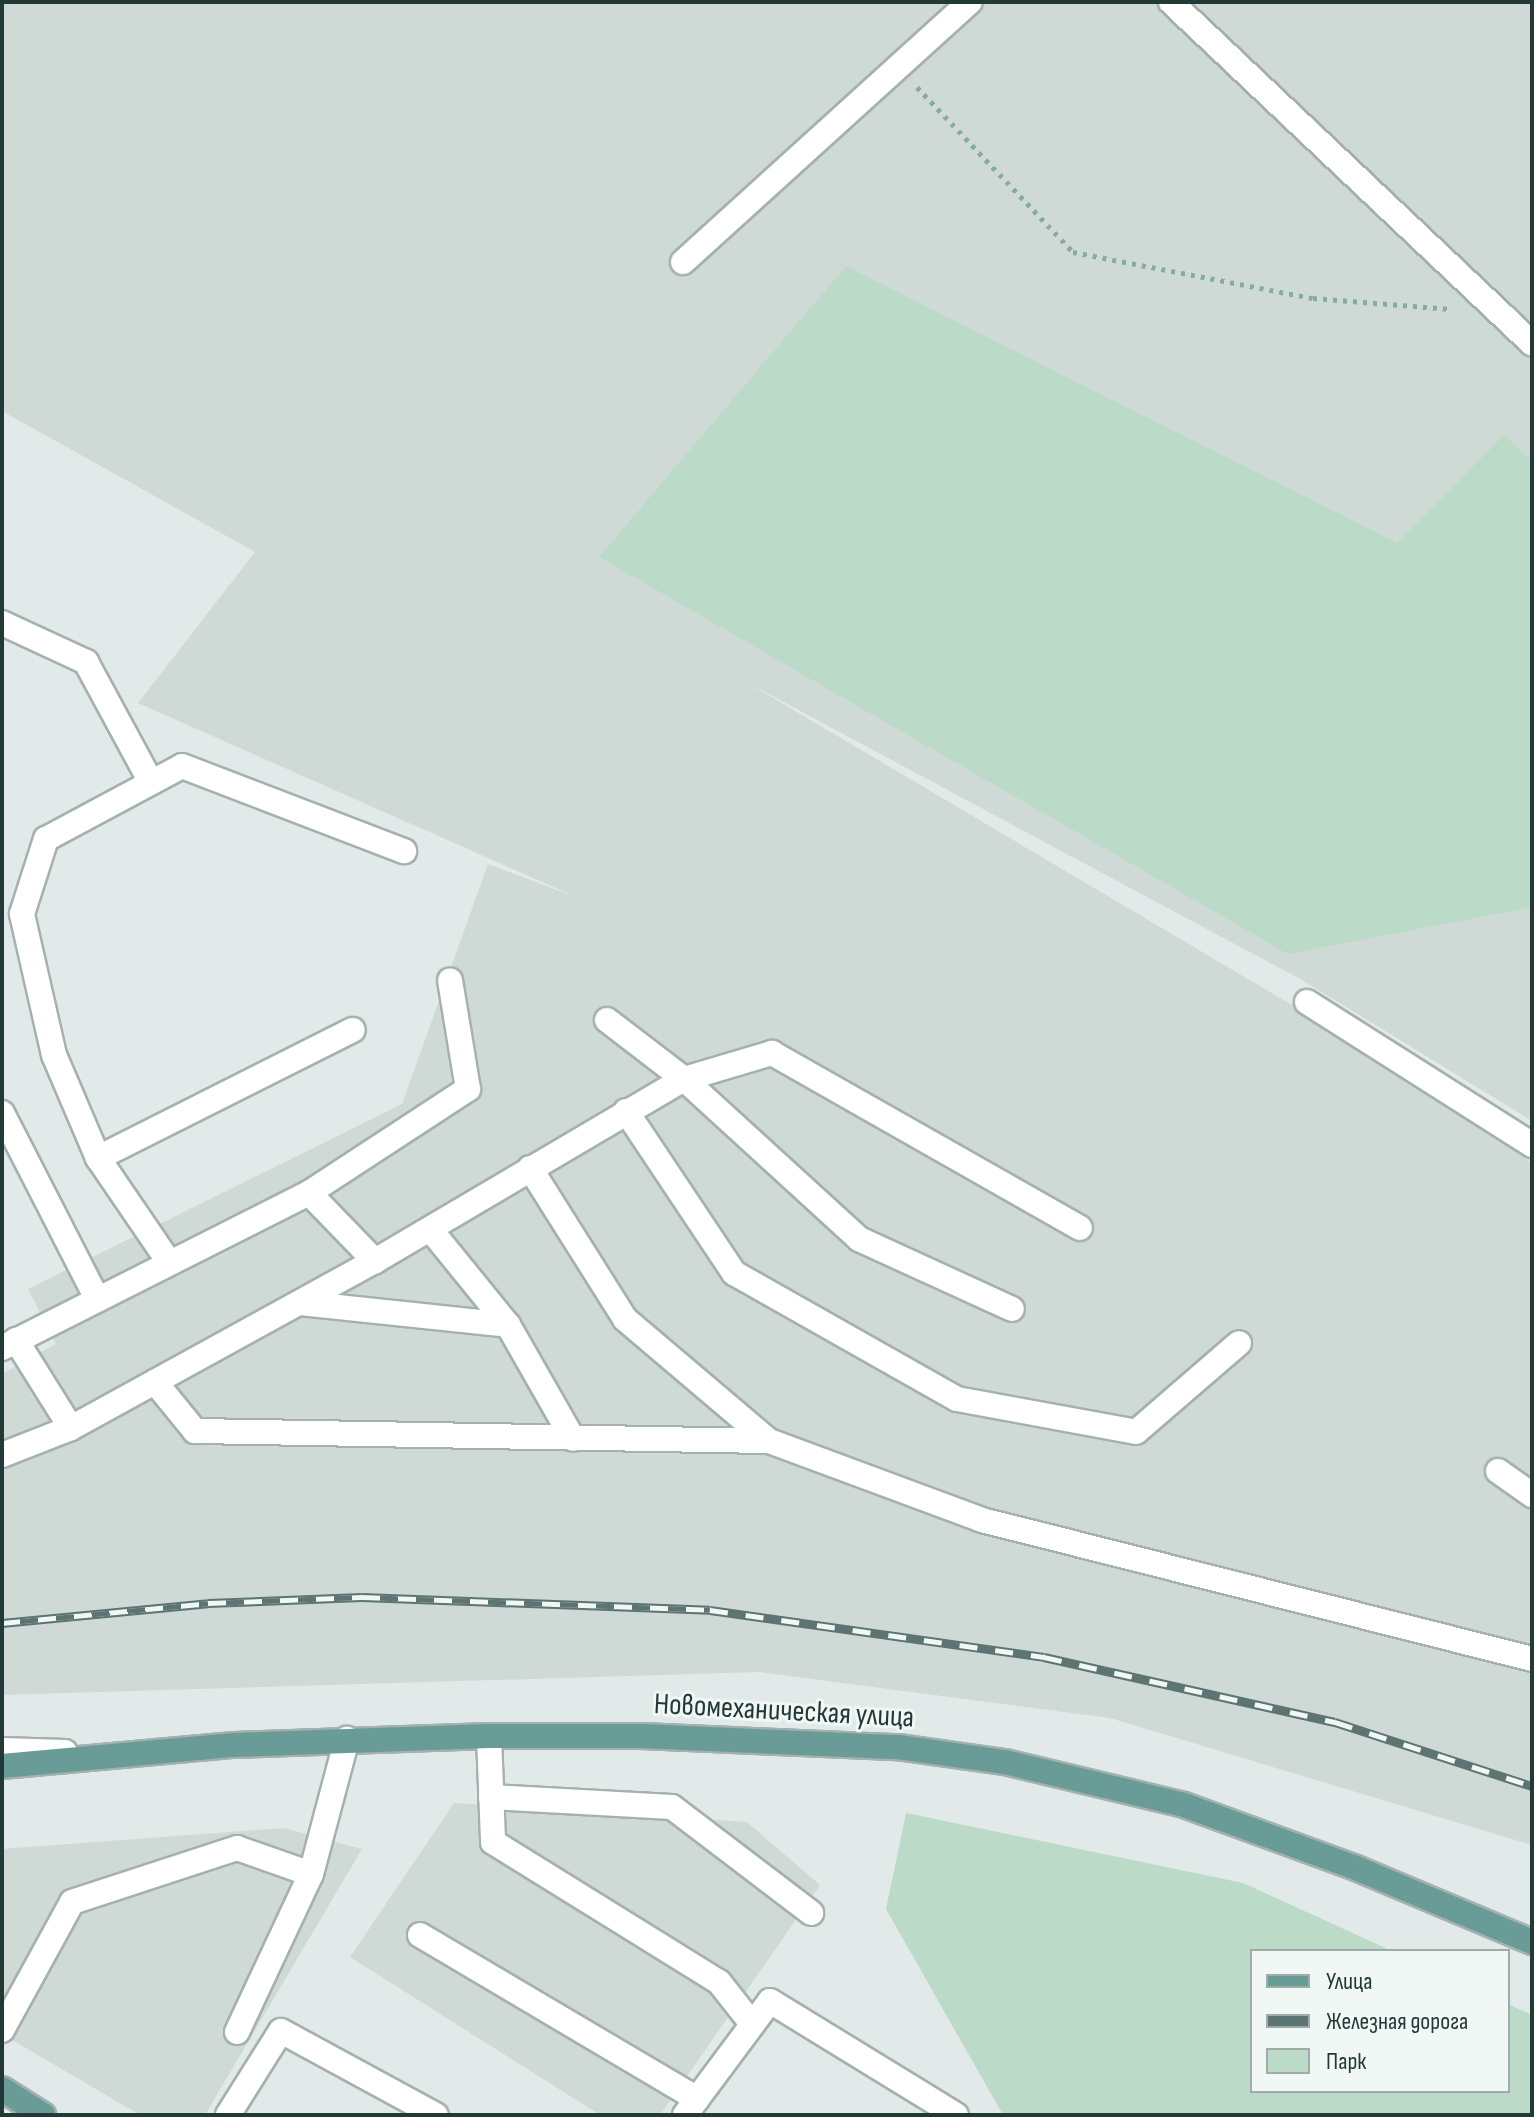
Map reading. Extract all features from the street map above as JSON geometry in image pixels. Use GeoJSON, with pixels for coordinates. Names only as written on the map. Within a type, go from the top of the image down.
{"type":"FeatureCollection","features":[{"type":"Feature","properties":{"kind":"main road","name":"Новомеханическая улица"},"geometry":{"type":"LineString","coordinates":[[2,1766],[347,1739],[641,1736],[898,1747],[1096,1780],[1226,1819],[1532,1942]]}},
{"type":"Feature","properties":{"kind":"main road"},"geometry":{"type":"LineString","coordinates":[[2,2089],[43,2115]]}},
{"type":"Feature","properties":{"kind":"lane"},"geometry":{"type":"LineString","coordinates":[[683,262],[970,2]]}},
{"type":"Feature","properties":{"kind":"lane"},"geometry":{"type":"LineString","coordinates":[[1171,2],[1532,343]]}},
{"type":"Feature","properties":{"kind":"lane"},"geometry":{"type":"LineString","coordinates":[[2,623],[86,662],[151,782]]}},
{"type":"Feature","properties":{"kind":"lane"},"geometry":{"type":"LineString","coordinates":[[169,1262],[98,1158],[54,1055],[22,914],[46,839],[182,766],[404,851]]}},
{"type":"Feature","properties":{"kind":"lane"},"geometry":{"type":"LineString","coordinates":[[71,1428],[9,1344],[309,1193],[468,1089],[450,980]]}},
{"type":"Feature","properties":{"kind":"lane"},"geometry":{"type":"LineString","coordinates":[[1307,1002],[1532,1145]]}},
{"type":"Feature","properties":{"kind":"lane"},"geometry":{"type":"LineString","coordinates":[[607,1020],[684,1079],[859,1239],[1012,1309]]}},
{"type":"Feature","properties":{"kind":"lane"},"geometry":{"type":"LineString","coordinates":[[98,1158],[353,1030]]}},
{"type":"Feature","properties":{"kind":"lane"},"geometry":{"type":"LineString","coordinates":[[2,1455],[71,1428],[300,1303],[684,1079],[772,1053],[1080,1228]]}},
{"type":"Feature","properties":{"kind":"lane"},"geometry":{"type":"LineString","coordinates":[[626,1111],[734,1273],[957,1399],[1136,1432],[1239,1343]]}},
{"type":"Feature","properties":{"kind":"lane"},"geometry":{"type":"LineString","coordinates":[[2,1113],[97,1299]]}},
{"type":"Feature","properties":{"kind":"lane"},"geometry":{"type":"LineString","coordinates":[[530,1168],[625,1319],[769,1441]]}},
{"type":"Feature","properties":{"kind":"lane"},"geometry":{"type":"LineString","coordinates":[[309,1193],[375,1261]]}},
{"type":"Feature","properties":{"kind":"lane"},"geometry":{"type":"LineString","coordinates":[[430,1229],[508,1325],[573,1439]]}},
{"type":"Feature","properties":{"kind":"lane"},"geometry":{"type":"LineString","coordinates":[[300,1303],[508,1325]]}},
{"type":"Feature","properties":{"kind":"lane"},"geometry":{"type":"LineString","coordinates":[[155,1382],[195,1431],[769,1441],[982,1520],[1532,1659]]}},
{"type":"Feature","properties":{"kind":"lane"},"geometry":{"type":"LineString","coordinates":[[1498,1471],[1532,1495]]}},
{"type":"Feature","properties":{"kind":"lane"},"geometry":{"type":"LineString","coordinates":[[489,1736],[493,1842],[719,1982],[752,2024]]}},
{"type":"Feature","properties":{"kind":"lane"},"geometry":{"type":"LineString","coordinates":[[237,2032],[311,1874],[347,1739]]}},
{"type":"Feature","properties":{"kind":"lane"},"geometry":{"type":"LineString","coordinates":[[2,1750],[131,1754]]}},
{"type":"Feature","properties":{"kind":"lane"},"geometry":{"type":"LineString","coordinates":[[491,1797],[672,1807],[811,1913]]}},
{"type":"Feature","properties":{"kind":"lane"},"geometry":{"type":"LineString","coordinates":[[2,2030],[72,1902],[237,1848],[311,1874]]}},
{"type":"Feature","properties":{"kind":"lane"},"geometry":{"type":"LineString","coordinates":[[420,1935],[689,2111],[770,2001],[956,2115]]}},
{"type":"Feature","properties":{"kind":"lane"},"geometry":{"type":"LineString","coordinates":[[228,2115],[281,2031],[436,2115]]}},
{"type":"Feature","properties":{"kind":"path"},"geometry":{"type":"LineString","coordinates":[[898,67],[1073,252],[1313,298],[1500,313]]}},
{"type":"Feature","properties":{"kind":"shaded area"},"geometry":{"type":"Polygon","coordinates":[[[2,2],[1532,2],[1532,1121],[1302,980],[748,683],[1368,1050],[1532,1163],[1532,1845],[1110,1718],[759,1672],[2,1695],[2,1374],[56,1344],[28,1289],[402,1104],[488,864],[576,897],[138,703],[255,552],[2,411],[2,2]]]}},
{"type":"Feature","properties":{"kind":"shaded area"},"geometry":{"type":"Polygon","coordinates":[[[454,1803],[747,1822],[820,1885],[660,2115],[600,2115],[350,1957],[454,1803]]]}},
{"type":"Feature","properties":{"kind":"shaded area"},"geometry":{"type":"Polygon","coordinates":[[[284,1828],[362,1849],[205,2115],[140,2115],[2,2034],[2,1849],[284,1828]]]}},
{"type":"Feature","properties":{"kind":"green space"},"geometry":{"type":"Polygon","coordinates":[[[846,266],[1397,543],[1504,435],[1532,461],[1532,907],[1288,954],[599,557],[846,266]]]}},
{"type":"Feature","properties":{"kind":"green space"},"geometry":{"type":"Polygon","coordinates":[[[906,1813],[1243,1883],[1388,1949],[1250,1949],[1250,2093],[1510,2093],[1510,2005],[1532,2015],[1532,2115],[1003,2115],[886,1909],[906,1813]]]}},
{"type":"Feature","properties":{"kind":"railway"},"geometry":{"type":"LineString","coordinates":[[2,1623],[208,1603],[362,1597],[710,1610],[1044,1657],[1335,1722],[1532,1786]]}}]}
